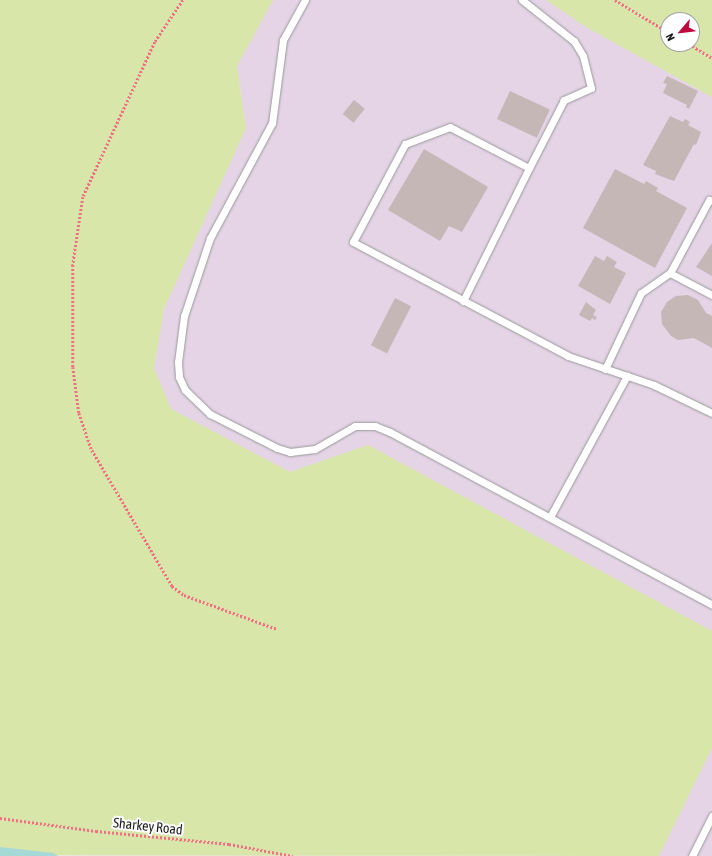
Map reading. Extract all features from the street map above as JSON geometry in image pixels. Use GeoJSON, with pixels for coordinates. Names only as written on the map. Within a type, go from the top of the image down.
{"type":"FeatureCollection","features":[{"type":"Feature","properties":{"kind":"lane"},"geometry":{"type":"LineString","coordinates":[[305,0],[283,40],[272,123],[210,238],[184,316],[178,362],[179,377],[185,390],[210,414],[277,448],[290,452],[315,449],[355,426],[375,426],[550,517],[712,605]]}},
{"type":"Feature","properties":{"kind":"lane"},"geometry":{"type":"LineString","coordinates":[[463,301],[564,100],[591,88],[583,56],[574,41],[522,0]]}},
{"type":"Feature","properties":{"kind":"lane"},"geometry":{"type":"LineString","coordinates":[[529,168],[450,126],[405,144],[353,242],[568,356],[654,385],[712,413]]}},
{"type":"Feature","properties":{"kind":"lane"},"geometry":{"type":"LineString","coordinates":[[605,369],[641,293],[670,273],[709,200],[712,201]]}},
{"type":"Feature","properties":{"kind":"lane"},"geometry":{"type":"LineString","coordinates":[[670,273],[712,296]]}},
{"type":"Feature","properties":{"kind":"lane"},"geometry":{"type":"LineString","coordinates":[[550,517],[627,376]]}},
{"type":"Feature","properties":{"kind":"lane"},"geometry":{"type":"LineString","coordinates":[[692,856],[712,816]]}},
{"type":"Feature","properties":{"kind":"path"},"geometry":{"type":"LineString","coordinates":[[183,0],[155,42],[83,197],[74,265],[73,367],[79,413],[92,450],[172,586],[184,595],[277,629]]}},
{"type":"Feature","properties":{"kind":"path"},"geometry":{"type":"LineString","coordinates":[[615,0],[660,27]]}},
{"type":"Feature","properties":{"kind":"path"},"geometry":{"type":"LineString","coordinates":[[700,51],[712,58]]}},
{"type":"Feature","properties":{"kind":"path","name":"Sharkey Road"},"geometry":{"type":"LineString","coordinates":[[0,818],[96,831],[229,844],[293,856]]}},
{"type":"Feature","properties":{"kind":"shaded area"},"geometry":{"type":"Polygon","coordinates":[[[273,0],[546,0],[586,27],[712,97],[712,631],[368,445],[290,472],[171,409],[154,368],[164,309],[246,128],[237,66],[273,0]]]}},
{"type":"Feature","properties":{"kind":"shaded area"},"geometry":{"type":"Polygon","coordinates":[[[712,748],[712,856],[659,856],[712,748]]]}},
{"type":"Feature","properties":{"kind":"green space"},"geometry":{"type":"Polygon","coordinates":[[[0,0],[273,0],[237,66],[246,128],[164,309],[154,368],[171,409],[290,472],[368,445],[712,631],[712,748],[659,856],[0,855],[0,0]]]}},
{"type":"Feature","properties":{"kind":"green space"},"geometry":{"type":"Polygon","coordinates":[[[546,0],[712,0],[712,97],[586,27],[546,0]]]}},
{"type":"Feature","properties":{"kind":"water"},"geometry":{"type":"Polygon","coordinates":[[[0,847],[53,853],[58,856],[0,856],[0,847]]]}},
{"type":"Feature","properties":{"kind":"building"},"geometry":{"type":"Polygon","coordinates":[[[667,76],[698,91],[689,109],[686,107],[687,105],[663,93],[667,84],[663,83],[667,76]]]}},
{"type":"Feature","properties":{"kind":"building"},"geometry":{"type":"Polygon","coordinates":[[[510,91],[550,110],[537,138],[497,119],[510,91]]]}},
{"type":"Feature","properties":{"kind":"building"},"geometry":{"type":"Polygon","coordinates":[[[354,100],[365,109],[354,123],[343,114],[354,100]]]}},
{"type":"Feature","properties":{"kind":"building"},"geometry":{"type":"Polygon","coordinates":[[[670,116],[683,122],[685,119],[690,122],[688,125],[701,132],[696,145],[694,144],[674,181],[655,174],[656,171],[643,165],[670,116]]]}},
{"type":"Feature","properties":{"kind":"building"},"geometry":{"type":"Polygon","coordinates":[[[424,149],[488,187],[462,232],[449,226],[440,241],[388,210],[424,149]]]}},
{"type":"Feature","properties":{"kind":"building"},"geometry":{"type":"Polygon","coordinates":[[[615,169],[644,184],[646,181],[658,188],[656,191],[687,208],[655,268],[583,228],[615,169]]]}},
{"type":"Feature","properties":{"kind":"building"},"geometry":{"type":"Polygon","coordinates":[[[712,243],[712,276],[696,267],[712,243]]]}},
{"type":"Feature","properties":{"kind":"building"},"geometry":{"type":"Polygon","coordinates":[[[595,256],[604,261],[607,256],[617,262],[614,267],[626,273],[610,304],[578,286],[595,256]]]}},
{"type":"Feature","properties":{"kind":"building"},"geometry":{"type":"Polygon","coordinates":[[[688,295],[698,300],[706,313],[712,316],[712,348],[694,338],[678,340],[671,336],[662,324],[661,312],[667,302],[676,296],[688,295]]]}},
{"type":"Feature","properties":{"kind":"building"},"geometry":{"type":"Polygon","coordinates":[[[395,298],[411,306],[387,353],[371,345],[395,298]]]}},
{"type":"Feature","properties":{"kind":"building"},"geometry":{"type":"Polygon","coordinates":[[[586,302],[596,310],[593,315],[597,317],[595,320],[592,318],[590,321],[579,315],[586,302]]]}}]}
